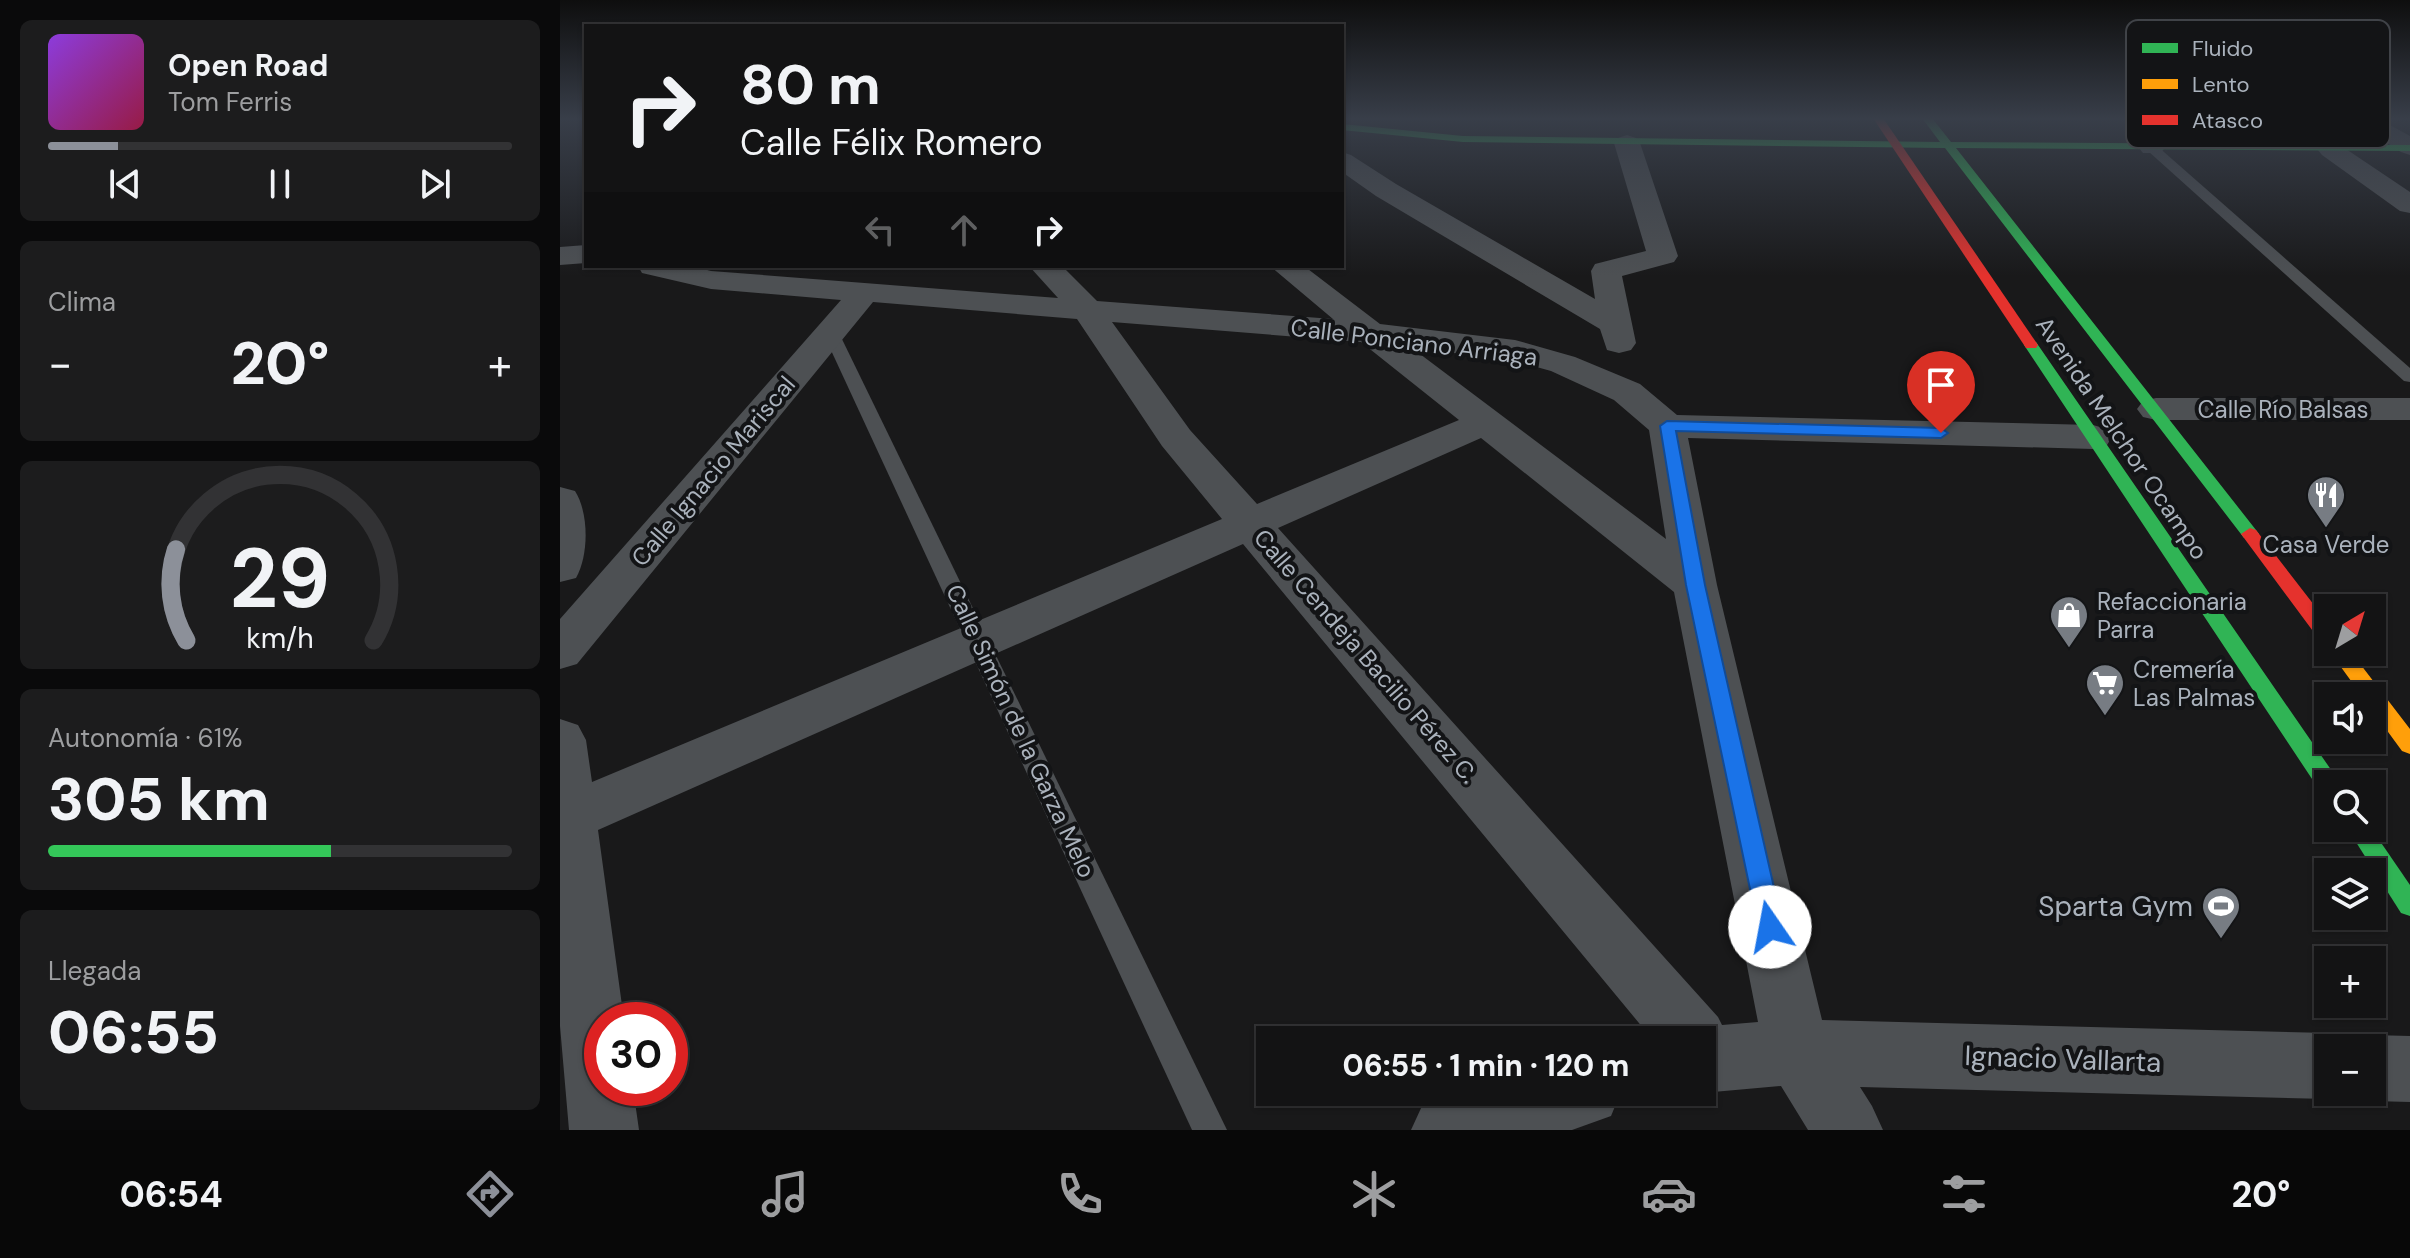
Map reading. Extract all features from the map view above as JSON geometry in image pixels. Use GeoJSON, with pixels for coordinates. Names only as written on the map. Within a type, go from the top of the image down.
{"type":"FeatureCollection","features":[{"type":"Feature","properties":{"kind":"street"},"geometry":{"type":"LineString","coordinates":[[1358,171],[1616,325]]}},
{"type":"Feature","properties":{"kind":"street"},"geometry":{"type":"LineString","coordinates":[[1627,392],[1606,271],[1663,256],[1636,171]]}},
{"type":"Feature","properties":{"kind":"street","name":"Avenida Melchor Ocampo"},"geometry":{"type":"LineString","coordinates":[[1914,171],[2319,770]]}},
{"type":"Feature","properties":{"kind":"street","name":"Avenida Melchor Ocampo"},"geometry":{"type":"LineString","coordinates":[[1968,171],[2156,409],[2314,618]]}},
{"type":"Feature","properties":{"kind":"street"},"geometry":{"type":"LineString","coordinates":[[2361,171],[2410,205]]}},
{"type":"Feature","properties":{"kind":"street"},"geometry":{"type":"LineString","coordinates":[[560,256],[584,254]]}},
{"type":"Feature","properties":{"kind":"street","name":"Calle Ponciano Arriaga"},"geometry":{"type":"LineString","coordinates":[[669,268],[866,291],[1367,332],[1515,350],[1563,364],[1627,392],[1667,426]]}},
{"type":"Feature","properties":{"kind":"street","name":"Calle Cendeja Bacilio Pérez C."},"geometry":{"type":"LineString","coordinates":[[1046,268],[1086,308],[1176,438],[1253,523],[1681,1026]]}},
{"type":"Feature","properties":{"kind":"street"},"geometry":{"type":"LineString","coordinates":[[1287,268],[1695,585]]}},
{"type":"Feature","properties":{"kind":"street","name":"Calle Ignacio Mariscal"},"geometry":{"type":"LineString","coordinates":[[560,651],[866,291]]}},
{"type":"Feature","properties":{"kind":"street","name":"Calle Río Balsas"},"geometry":{"type":"LineString","coordinates":[[2156,409],[2410,409]]}},
{"type":"Feature","properties":{"kind":"street"},"geometry":{"type":"LineString","coordinates":[[569,817],[1486,422]]}},
{"type":"Feature","properties":{"kind":"street"},"geometry":{"type":"LineString","coordinates":[[1848,1130],[1797,1052],[1695,585],[1667,426],[2093,437]]}},
{"type":"Feature","properties":{"kind":"street"},"geometry":{"type":"LineString","coordinates":[[560,500],[564,525],[560,567]]}},
{"type":"Feature","properties":{"kind":"street"},"geometry":{"type":"LineString","coordinates":[[2351,666],[2410,745]]}},
{"type":"Feature","properties":{"kind":"street"},"geometry":{"type":"LineString","coordinates":[[560,740],[604,1130]]}},
{"type":"Feature","properties":{"kind":"street"},"geometry":{"type":"LineString","coordinates":[[2367,842],[2410,905]]}},
{"type":"Feature","properties":{"kind":"street","name":"Ignacio Vallarta"},"geometry":{"type":"LineString","coordinates":[[1716,1051],[2314,1066]]}},
{"type":"Feature","properties":{"kind":"street"},"geometry":{"type":"LineString","coordinates":[[2386,1068],[2410,1069]]}},
{"type":"Feature","properties":{"kind":"street"},"geometry":{"type":"LineString","coordinates":[[1446,1130],[1535,1106]]}},
{"type":"Feature","properties":{"kind":"lane"},"geometry":{"type":"LineString","coordinates":[[2193,171],[2410,377]]}},
{"type":"Feature","properties":{"kind":"lane","name":"Calle Simón de la Garza Melo"},"geometry":{"type":"LineString","coordinates":[[831,333],[1210,1130]]}},
{"type":"Feature","properties":{"kind":"traffic: fast"},"geometry":{"type":"LineString","coordinates":[[1968,171],[2250,534]]}},
{"type":"Feature","properties":{"kind":"traffic: fast"},"geometry":{"type":"LineString","coordinates":[[2031,345],[2319,770]]}},
{"type":"Feature","properties":{"kind":"traffic: fast"},"geometry":{"type":"LineString","coordinates":[[2367,842],[2410,905]]}},
{"type":"Feature","properties":{"kind":"traffic: slow"},"geometry":{"type":"LineString","coordinates":[[2351,666],[2410,745]]}},
{"type":"Feature","properties":{"kind":"traffic: jam"},"geometry":{"type":"LineString","coordinates":[[1914,171],[2031,345]]}},
{"type":"Feature","properties":{"kind":"traffic: jam"},"geometry":{"type":"LineString","coordinates":[[2250,534],[2314,619]]}},
{"type":"Feature","properties":{"kind":"place","name":"Casa Verde"},"geometry":{"type":"Point","coordinates":[2326,529]}},
{"type":"Feature","properties":{"kind":"place","name":"Refaccionaria Parra"},"geometry":{"type":"Point","coordinates":[2069,649]}},
{"type":"Feature","properties":{"kind":"place","name":"Cremería Las Palmas"},"geometry":{"type":"Point","coordinates":[2105,717]}},
{"type":"Feature","properties":{"kind":"place","name":"Sparta Gym"},"geometry":{"type":"Point","coordinates":[2221,940]}},
{"type":"Feature","properties":{"kind":"route"},"geometry":{"type":"LineString","coordinates":[[1770,927],[1695,585],[1667,426],[1941,433]]}}]}
